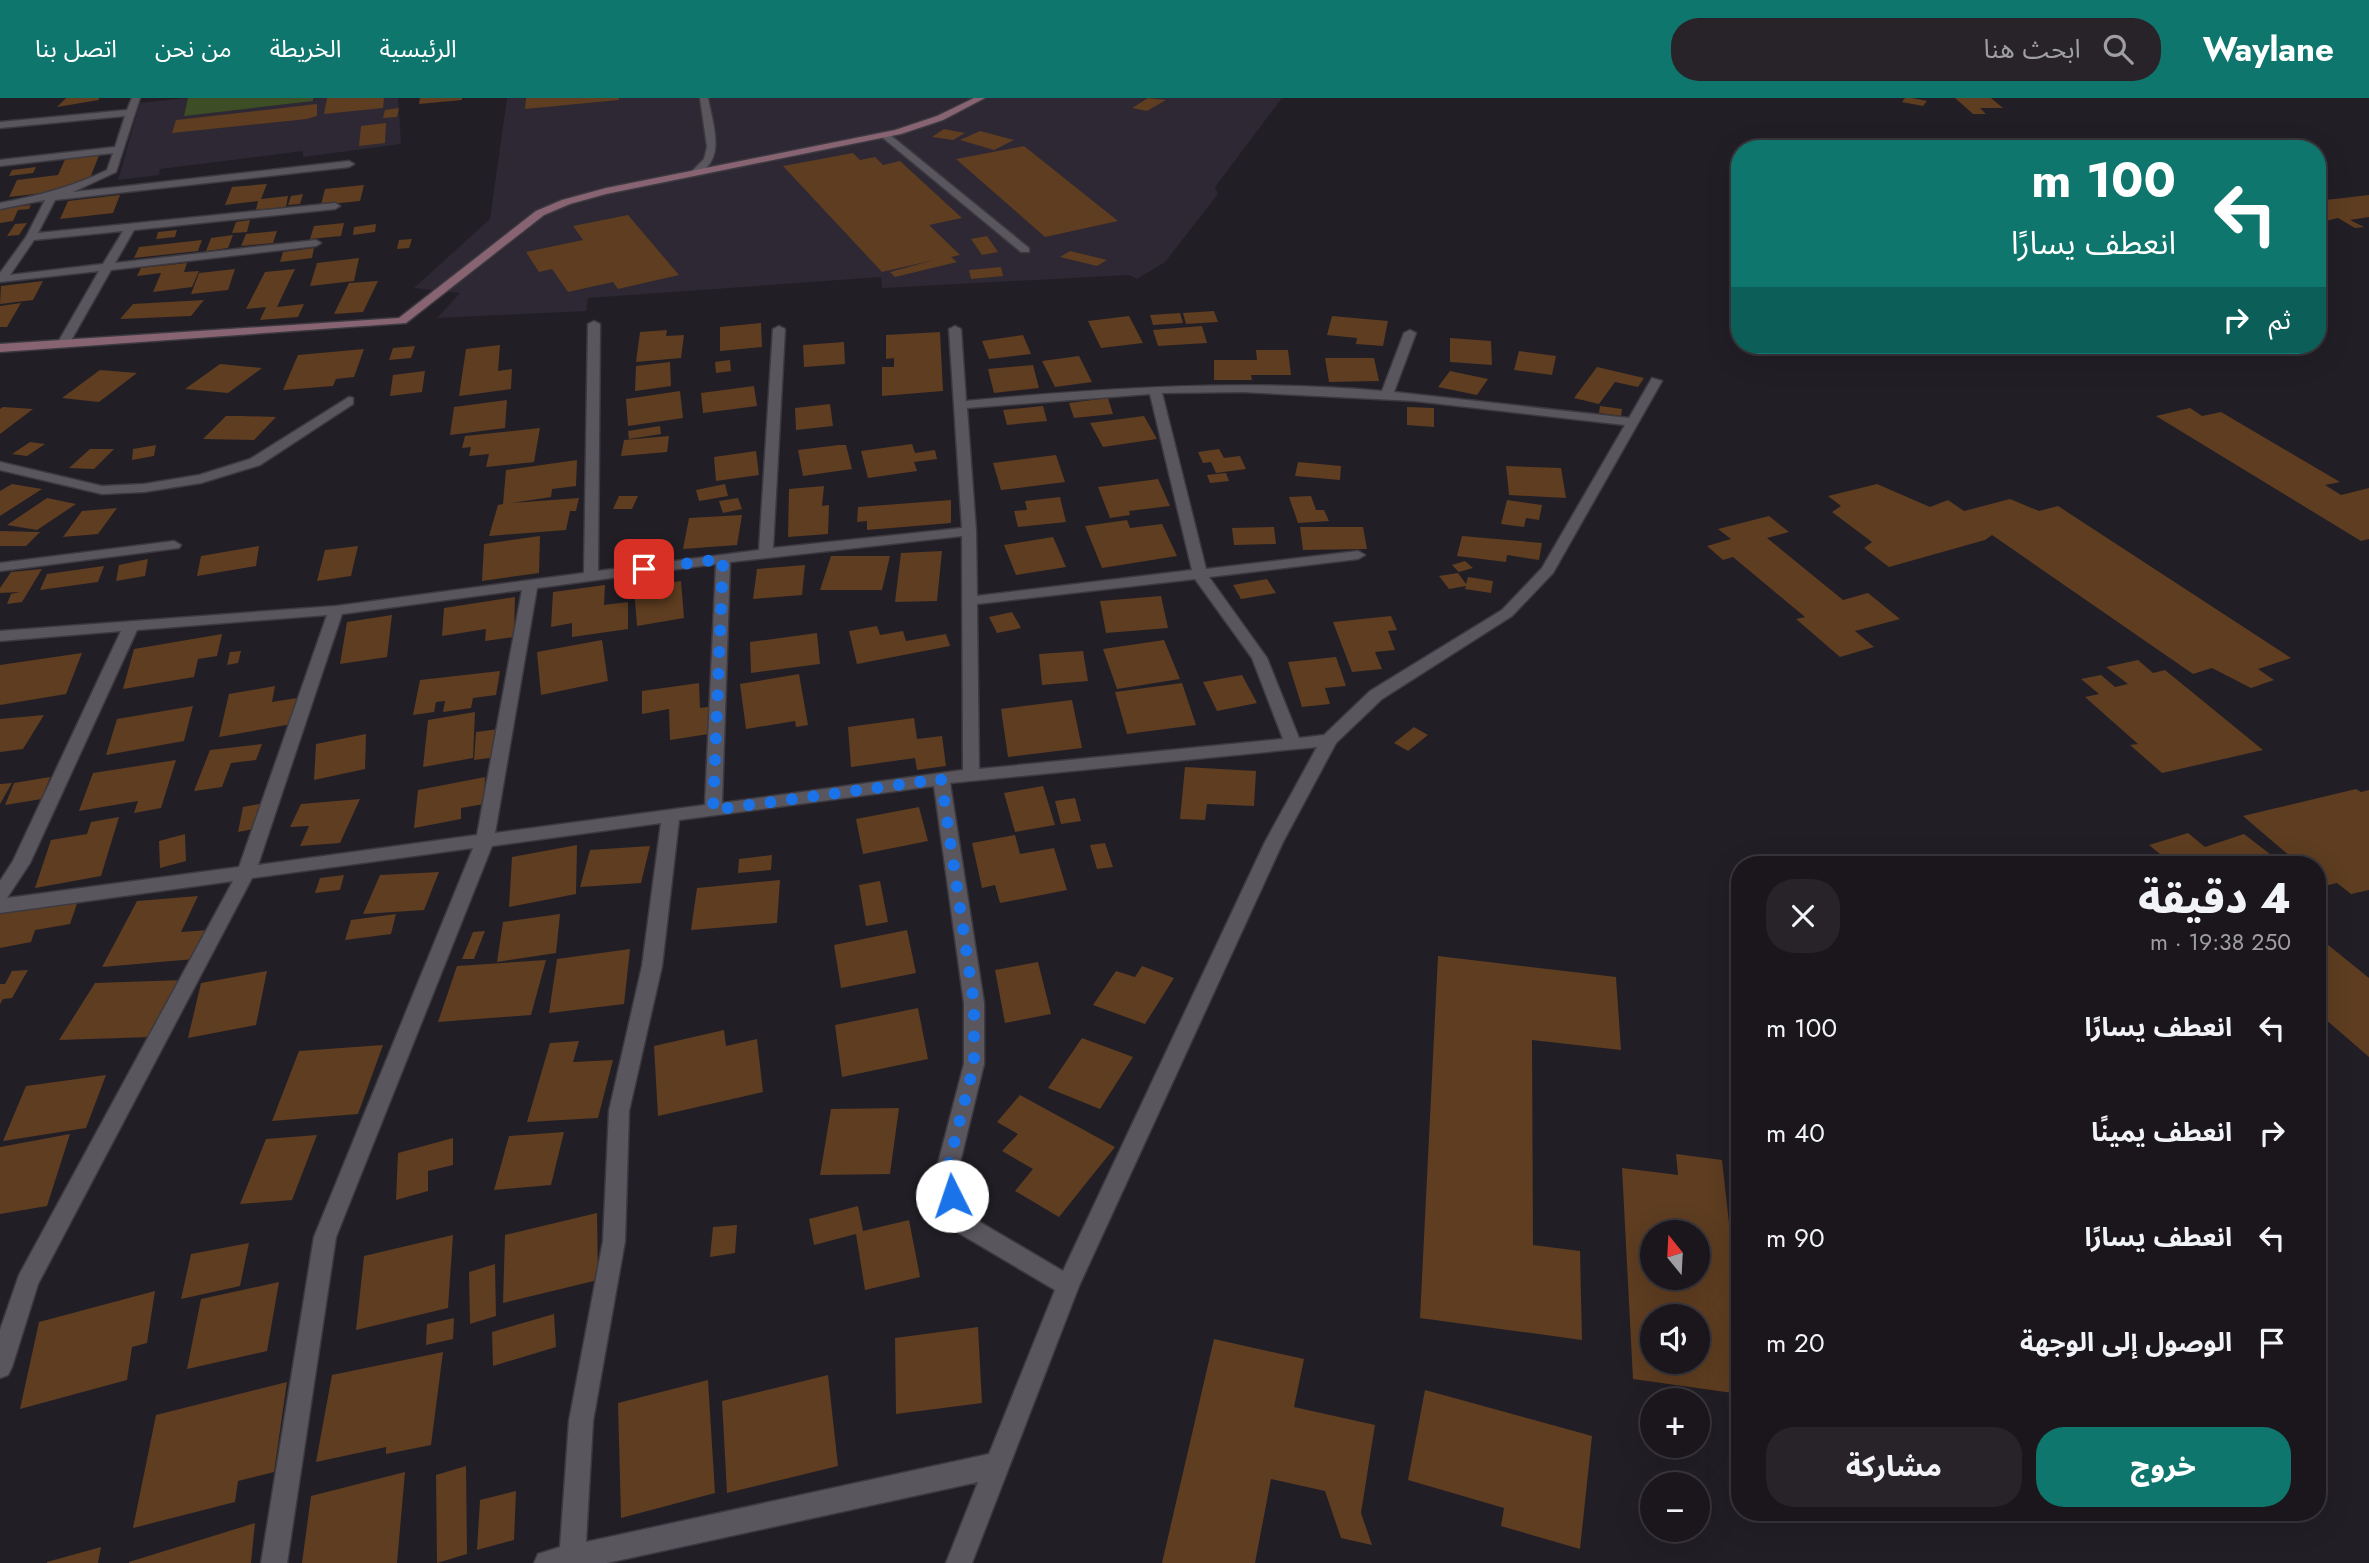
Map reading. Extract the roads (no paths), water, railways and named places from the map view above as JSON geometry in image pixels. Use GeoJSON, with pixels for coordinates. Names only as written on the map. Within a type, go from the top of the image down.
{"type":"FeatureCollection","features":[{"type":"Feature","properties":{"kind":"street"},"geometry":{"type":"LineString","coordinates":[[1,279],[31,237],[51,197],[87,185],[111,172],[135,98]]}},
{"type":"Feature","properties":{"kind":"street"},"geometry":{"type":"LineString","coordinates":[[696,172],[709,160],[712,147],[704,98]]}},
{"type":"Feature","properties":{"kind":"street"},"geometry":{"type":"LineString","coordinates":[[0,348],[402,321],[540,213],[557,204],[582,196],[696,172],[886,135],[948,116],[981,98]]}},
{"type":"Feature","properties":{"kind":"street"},"geometry":{"type":"LineString","coordinates":[[0,125],[129,113]]}},
{"type":"Feature","properties":{"kind":"street"},"geometry":{"type":"LineString","coordinates":[[886,135],[1025,250]]}},
{"type":"Feature","properties":{"kind":"street"},"geometry":{"type":"LineString","coordinates":[[0,163],[117,150]]}},
{"type":"Feature","properties":{"kind":"street"},"geometry":{"type":"LineString","coordinates":[[0,206],[51,197],[349,164]]}},
{"type":"Feature","properties":{"kind":"street"},"geometry":{"type":"LineString","coordinates":[[31,237],[335,206]]}},
{"type":"Feature","properties":{"kind":"street"},"geometry":{"type":"LineString","coordinates":[[63,344],[130,227]]}},
{"type":"Feature","properties":{"kind":"street"},"geometry":{"type":"LineString","coordinates":[[1,279],[316,243]]}},
{"type":"Feature","properties":{"kind":"street"},"geometry":{"type":"LineString","coordinates":[[590,577],[594,324]]}},
{"type":"Feature","properties":{"kind":"street"},"geometry":{"type":"LineString","coordinates":[[766,553],[779,329]]}},
{"type":"Feature","properties":{"kind":"street"},"geometry":{"type":"LineString","coordinates":[[955,329],[969,531],[971,775]]}},
{"type":"Feature","properties":{"kind":"street"},"geometry":{"type":"LineString","coordinates":[[1387,395],[1410,333]]}},
{"type":"Feature","properties":{"kind":"street"},"geometry":{"type":"LineString","coordinates":[[959,1563],[1068,1286],[1274,842],[1329,740],[1376,695],[1507,613],[1548,570],[1656,381]]}},
{"type":"Feature","properties":{"kind":"street"},"geometry":{"type":"LineString","coordinates":[[960,405],[1156,389],[1284,389],[1387,395],[1633,422]]}},
{"type":"Feature","properties":{"kind":"street"},"geometry":{"type":"LineString","coordinates":[[1156,389],[1201,576],[1267,671],[1293,744]]}},
{"type":"Feature","properties":{"kind":"street"},"geometry":{"type":"LineString","coordinates":[[0,466],[102,490],[144,488],[201,479],[256,462],[349,401]]}},
{"type":"Feature","properties":{"kind":"street"},"geometry":{"type":"LineString","coordinates":[[0,636],[336,610],[766,553],[969,531]]}},
{"type":"Feature","properties":{"kind":"street"},"geometry":{"type":"LineString","coordinates":[[0,567],[174,545]]}},
{"type":"Feature","properties":{"kind":"street"},"geometry":{"type":"LineString","coordinates":[[969,601],[1201,576],[1358,555]]}},
{"type":"Feature","properties":{"kind":"street"},"geometry":{"type":"LineString","coordinates":[[713,810],[723,559]]}},
{"type":"Feature","properties":{"kind":"street"},"geometry":{"type":"LineString","coordinates":[[274,1563],[326,1237],[485,841],[530,585]]}},
{"type":"Feature","properties":{"kind":"street"},"geometry":{"type":"LineString","coordinates":[[0,1367],[27,1282],[246,873],[336,610]]}},
{"type":"Feature","properties":{"kind":"street"},"geometry":{"type":"LineString","coordinates":[[0,895],[21,863],[131,626]]}},
{"type":"Feature","properties":{"kind":"street"},"geometry":{"type":"LineString","coordinates":[[0,906],[971,775],[1329,740]]}},
{"type":"Feature","properties":{"kind":"street"},"geometry":{"type":"LineString","coordinates":[[941,779],[974,1003],[974,1064],[947,1171],[952,1196],[965,1225],[1068,1286]]}},
{"type":"Feature","properties":{"kind":"street"},"geometry":{"type":"LineString","coordinates":[[671,815],[652,966],[619,1111],[614,1241],[559,1560],[598,1557],[998,1465]]}}]}
